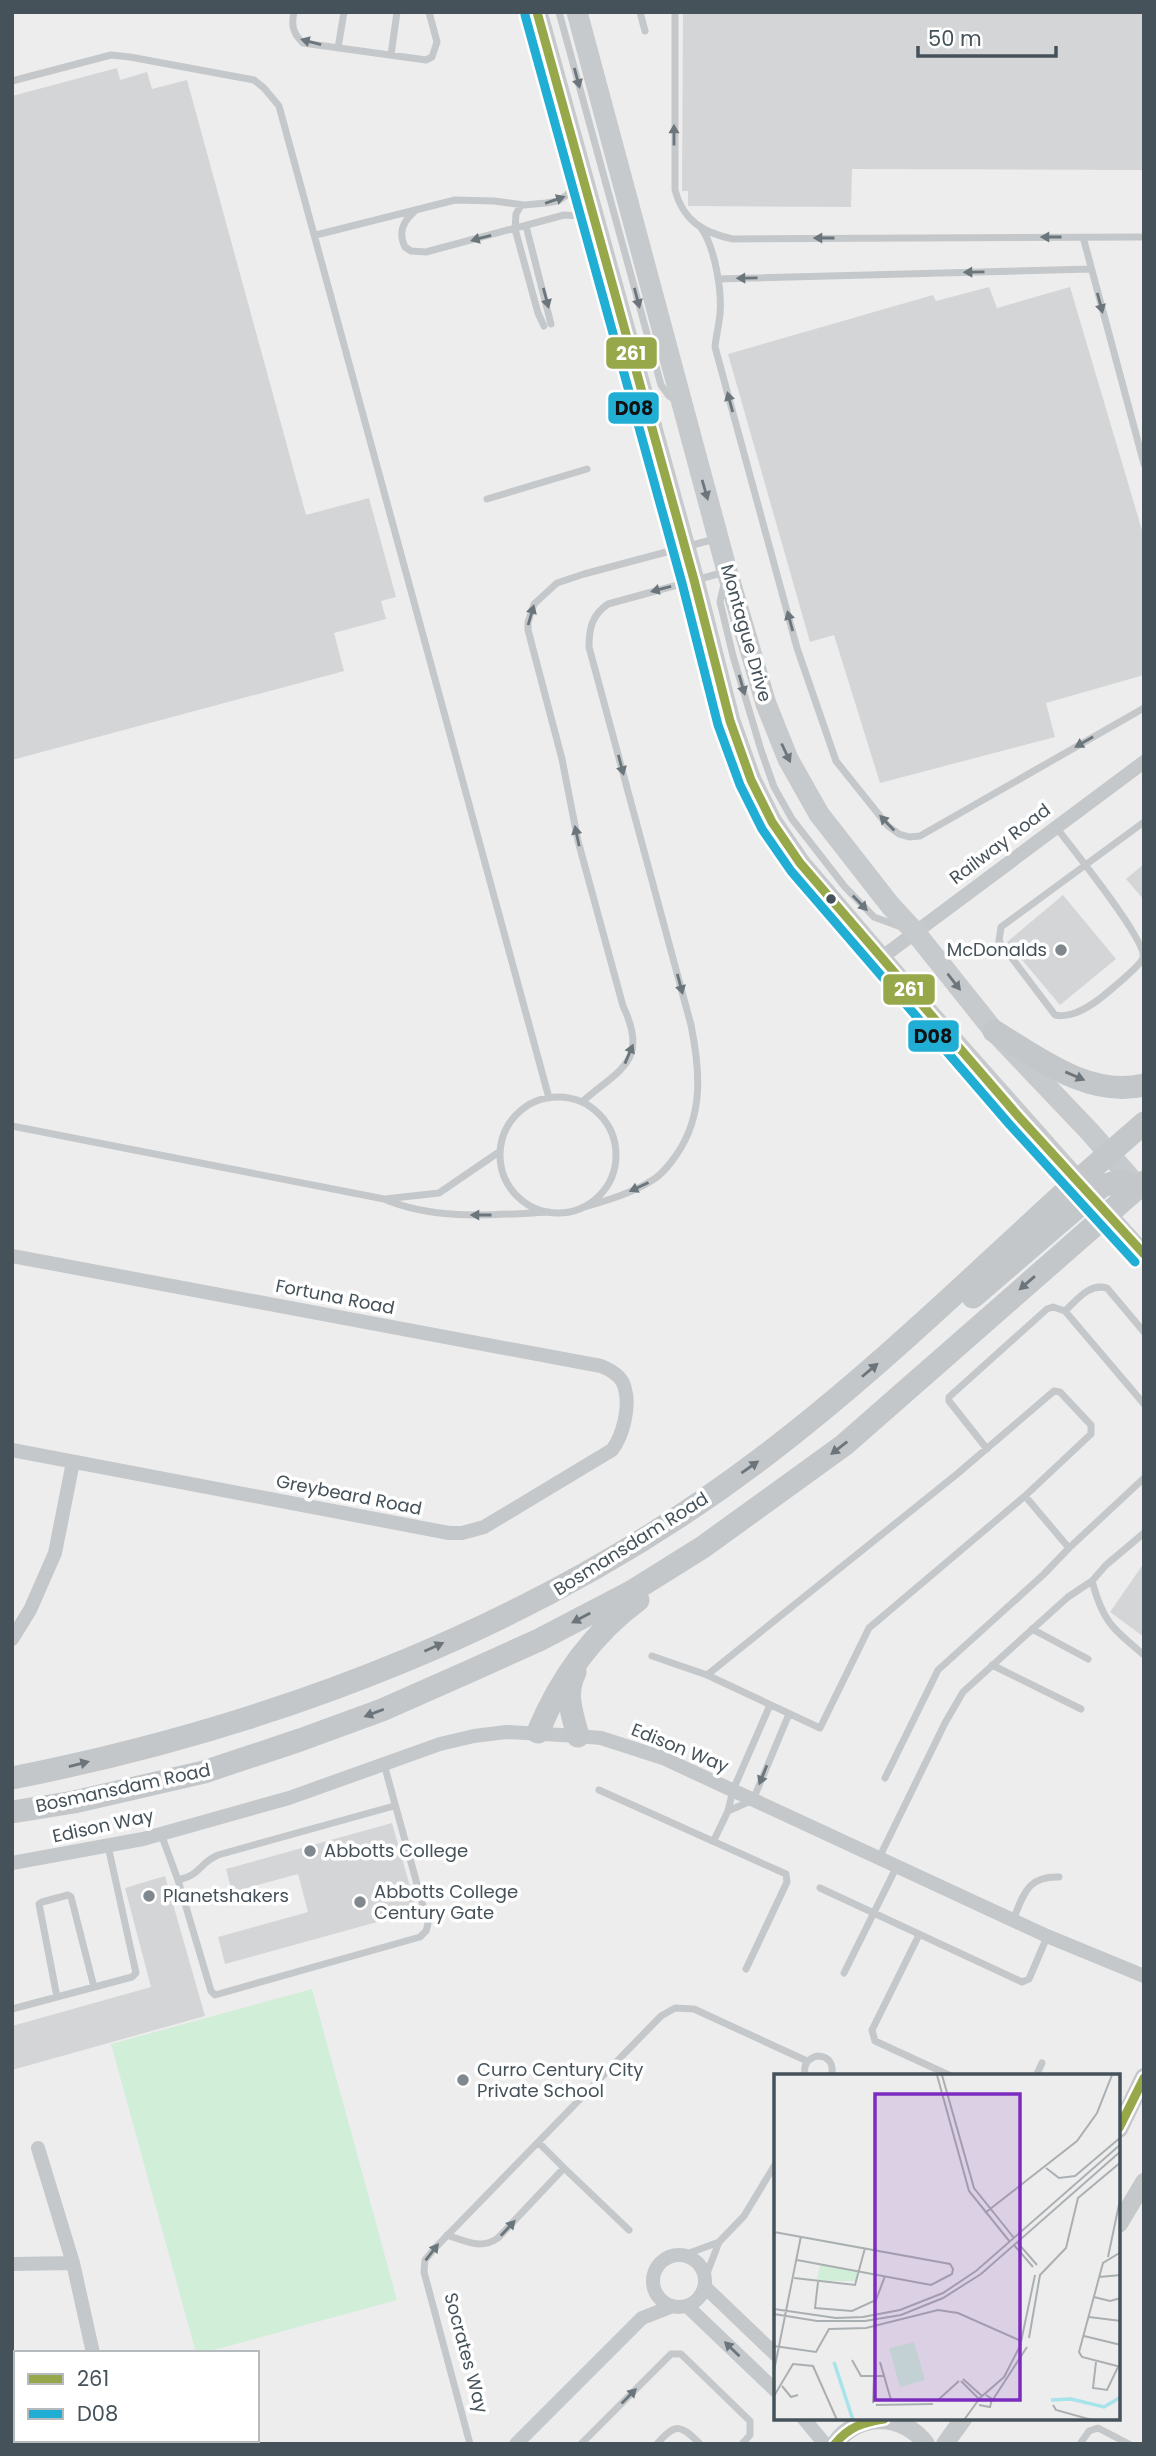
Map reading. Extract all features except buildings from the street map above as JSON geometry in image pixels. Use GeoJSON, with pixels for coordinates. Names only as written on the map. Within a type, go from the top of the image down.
{"type":"FeatureCollection","features":[{"type":"Feature","properties":{"kind":"main road","name":"Montague Drive"},"geometry":{"type":"LineString","coordinates":[[537,12],[694,580],[730,721],[751,780],[800,863],[1107,1213]]}},
{"type":"Feature","properties":{"kind":"main road","name":"Montague Drive"},"geometry":{"type":"LineString","coordinates":[[577,12],[727,571],[766,704],[788,758],[820,814],[890,905],[994,1031],[1142,1187]]}},
{"type":"Feature","properties":{"kind":"main road"},"geometry":{"type":"LineString","coordinates":[[994,1031],[1078,1079],[1107,1086],[1144,1085]]}},
{"type":"Feature","properties":{"kind":"main road","name":"Bosmansdam Road"},"geometry":{"type":"LineString","coordinates":[[12,1778],[72,1766],[196,1734],[285,1706],[372,1674],[541,1599],[609,1562],[760,1460],[1084,1189],[1109,1154],[1144,1123]]}},
{"type":"Feature","properties":{"kind":"main road"},"geometry":{"type":"LineString","coordinates":[[1084,1189],[1115,1181],[1142,1187]]}},
{"type":"Feature","properties":{"kind":"main road","name":"Bosmansdam Road"},"geometry":{"type":"LineString","coordinates":[[12,1812],[74,1802],[204,1772],[382,1710],[539,1640],[631,1592],[703,1547],[844,1445],[1107,1213],[1142,1187]]}},
{"type":"Feature","properties":{"kind":"main road"},"geometry":{"type":"LineString","coordinates":[[538,1732],[560,1684],[584,1653],[625,1610],[703,1547]]}},
{"type":"Feature","properties":{"kind":"main road"},"geometry":{"type":"LineString","coordinates":[[578,1736],[569,1693],[570,1681],[584,1653]]}},
{"type":"Feature","properties":{"kind":"street","name":"Railway Road"},"geometry":{"type":"LineString","coordinates":[[881,958],[1055,827],[1141,770]]}},
{"type":"Feature","properties":{"kind":"street"},"geometry":{"type":"LineString","coordinates":[[1107,1213],[1144,1254]]}},
{"type":"Feature","properties":{"kind":"street","name":"Fortuna Road"},"geometry":{"type":"LineString","coordinates":[[12,1256],[601,1366],[618,1376],[625,1387],[626,1404]]}},
{"type":"Feature","properties":{"kind":"street","name":"Greybeard Road"},"geometry":{"type":"LineString","coordinates":[[12,1450],[435,1531],[462,1533],[484,1527],[612,1450],[619,1441],[626,1404]]}},
{"type":"Feature","properties":{"kind":"street"},"geometry":{"type":"LineString","coordinates":[[12,1639],[30,1611],[55,1553],[73,1462]]}},
{"type":"Feature","properties":{"kind":"street","name":"Edison Way"},"geometry":{"type":"LineString","coordinates":[[12,1863],[160,1834],[289,1798],[440,1744],[474,1736],[538,1732],[601,1738],[663,1758],[1047,1936],[1144,1976]]}},
{"type":"Feature","properties":{"kind":"street"},"geometry":{"type":"LineString","coordinates":[[1121,2125],[1144,2077]]}},
{"type":"Feature","properties":{"kind":"street"},"geometry":{"type":"LineString","coordinates":[[38,2148],[73,2263],[93,2351]]}},
{"type":"Feature","properties":{"kind":"street"},"geometry":{"type":"LineString","coordinates":[[1121,2221],[1144,2182]]}},
{"type":"Feature","properties":{"kind":"street"},"geometry":{"type":"LineString","coordinates":[[642,2318],[654,2271],[666,2258],[684,2255],[698,2262],[705,2281],[774,2353]]}},
{"type":"Feature","properties":{"kind":"street"},"geometry":{"type":"LineString","coordinates":[[12,2264],[73,2263]]}},
{"type":"Feature","properties":{"kind":"street"},"geometry":{"type":"LineString","coordinates":[[653,2280],[658,2297],[680,2306],[774,2389]]}},
{"type":"Feature","properties":{"kind":"street"},"geometry":{"type":"LineString","coordinates":[[516,2444],[642,2318],[701,2297],[705,2281]]}},
{"type":"Feature","properties":{"kind":"street"},"geometry":{"type":"LineString","coordinates":[[806,2421],[825,2444]]}},
{"type":"Feature","properties":{"kind":"street"},"geometry":{"type":"LineString","coordinates":[[891,2421],[913,2430],[926,2444]]}},
{"type":"Feature","properties":{"kind":"street"},"geometry":{"type":"LineString","coordinates":[[945,2444],[962,2421]]}},
{"type":"Feature","properties":{"kind":"street"},"geometry":{"type":"LineString","coordinates":[[835,2444],[852,2422]]}},
{"type":"Feature","properties":{"kind":"lane"},"geometry":{"type":"LineString","coordinates":[[294,12],[291,25],[303,43],[426,60],[432,57],[437,41],[429,12]]}},
{"type":"Feature","properties":{"kind":"lane"},"geometry":{"type":"LineString","coordinates":[[338,48],[344,12]]}},
{"type":"Feature","properties":{"kind":"lane"},"geometry":{"type":"LineString","coordinates":[[391,54],[397,12]]}},
{"type":"Feature","properties":{"kind":"lane"},"geometry":{"type":"LineString","coordinates":[[559,12],[661,385],[669,396],[680,401]]}},
{"type":"Feature","properties":{"kind":"lane"},"geometry":{"type":"LineString","coordinates":[[640,12],[645,31]]}},
{"type":"Feature","properties":{"kind":"lane"},"geometry":{"type":"LineString","coordinates":[[675,12],[675,190],[682,210],[701,228],[714,235],[733,239],[1144,237]]}},
{"type":"Feature","properties":{"kind":"lane"},"geometry":{"type":"LineString","coordinates":[[12,81],[111,55],[254,80],[279,106],[550,1098]]}},
{"type":"Feature","properties":{"kind":"lane"},"geometry":{"type":"LineString","coordinates":[[316,235],[384,216],[467,198],[521,205],[558,201],[569,194],[580,175]]}},
{"type":"Feature","properties":{"kind":"lane"},"geometry":{"type":"LineString","coordinates":[[521,205],[516,215],[515,229],[538,313],[548,325],[526,226]]}},
{"type":"Feature","properties":{"kind":"lane"},"geometry":{"type":"LineString","coordinates":[[416,211],[407,218],[401,233],[405,247],[417,252],[572,215],[594,223]]}},
{"type":"Feature","properties":{"kind":"lane"},"geometry":{"type":"LineString","coordinates":[[701,228],[707,238],[721,298],[715,347],[797,648],[836,761],[888,826],[899,834],[920,836],[1144,708]]}},
{"type":"Feature","properties":{"kind":"lane"},"geometry":{"type":"LineString","coordinates":[[1083,237],[1144,464]]}},
{"type":"Feature","properties":{"kind":"lane"},"geometry":{"type":"LineString","coordinates":[[718,279],[1091,269]]}},
{"type":"Feature","properties":{"kind":"lane"},"geometry":{"type":"LineString","coordinates":[[487,499],[587,469]]}},
{"type":"Feature","properties":{"kind":"lane"},"geometry":{"type":"LineString","coordinates":[[582,1102],[626,1065],[635,1041],[578,841],[562,759],[528,622],[534,604],[557,583],[719,538]]}},
{"type":"Feature","properties":{"kind":"lane"},"geometry":{"type":"LineString","coordinates":[[12,1126],[384,1199],[440,1213],[565,1213],[622,1195],[654,1180],[670,1164],[692,1126],[698,1104],[699,1077],[691,1024],[589,647],[589,634],[595,615],[608,604],[727,571]]}},
{"type":"Feature","properties":{"kind":"lane"},"geometry":{"type":"LineString","coordinates":[[1055,827],[1085,865],[1138,939],[1143,957],[1105,994],[1074,1015],[1062,1017],[1055,1015],[999,941],[999,930],[1085,865],[1144,822]]}},
{"type":"Feature","properties":{"kind":"lane"},"geometry":{"type":"LineString","coordinates":[[549,1212],[533,1208],[519,1198],[508,1185],[501,1169],[499,1152],[502,1136],[510,1120],[522,1108],[537,1100],[550,1098],[569,1097],[598,1112],[610,1128],[616,1146],[616,1165],[609,1183],[597,1198],[581,1208]]}},
{"type":"Feature","properties":{"kind":"lane"},"geometry":{"type":"LineString","coordinates":[[384,1199],[439,1193],[499,1152]]}},
{"type":"Feature","properties":{"kind":"lane"},"geometry":{"type":"LineString","coordinates":[[1065,1311],[1090,1288],[1102,1286],[1107,1288],[1144,1332]]}},
{"type":"Feature","properties":{"kind":"lane"},"geometry":{"type":"LineString","coordinates":[[987,1449],[949,1401],[949,1396],[1047,1309],[1053,1307],[1065,1311],[1144,1404]]}},
{"type":"Feature","properties":{"kind":"lane"},"geometry":{"type":"LineString","coordinates":[[652,1656],[707,1675],[816,1728],[822,1727],[869,1628],[1025,1496],[1091,1434],[1091,1425],[1057,1390],[707,1675]]}},
{"type":"Feature","properties":{"kind":"lane"},"geometry":{"type":"LineString","coordinates":[[885,1777],[938,1670],[1143,1479]]}},
{"type":"Feature","properties":{"kind":"lane"},"geometry":{"type":"LineString","coordinates":[[1025,1496],[1069,1548]]}},
{"type":"Feature","properties":{"kind":"lane"},"geometry":{"type":"LineString","coordinates":[[879,1858],[957,1701],[969,1684],[1068,1597],[1092,1581],[1144,1532]]}},
{"type":"Feature","properties":{"kind":"lane"},"geometry":{"type":"LineString","coordinates":[[1092,1581],[1100,1609],[1112,1628],[1144,1655]]}},
{"type":"Feature","properties":{"kind":"lane"},"geometry":{"type":"LineString","coordinates":[[1032,1629],[1088,1658]]}},
{"type":"Feature","properties":{"kind":"lane"},"geometry":{"type":"LineString","coordinates":[[992,1665],[1081,1709]]}},
{"type":"Feature","properties":{"kind":"lane"},"geometry":{"type":"LineString","coordinates":[[714,1840],[770,1705]]}},
{"type":"Feature","properties":{"kind":"lane"},"geometry":{"type":"LineString","coordinates":[[728,1811],[753,1800],[789,1714]]}},
{"type":"Feature","properties":{"kind":"lane"},"geometry":{"type":"LineString","coordinates":[[160,1834],[178,1880],[211,1992],[215,1995],[420,1937],[428,1924],[384,1763]]}},
{"type":"Feature","properties":{"kind":"lane"},"geometry":{"type":"LineString","coordinates":[[599,1790],[784,1872],[788,1877],[787,1882],[746,1969]]}},
{"type":"Feature","properties":{"kind":"lane"},"geometry":{"type":"LineString","coordinates":[[178,1880],[194,1875],[209,1859],[218,1855],[394,1806]]}},
{"type":"Feature","properties":{"kind":"lane"},"geometry":{"type":"LineString","coordinates":[[12,2009],[132,1977],[137,1972],[108,1846]]}},
{"type":"Feature","properties":{"kind":"lane"},"geometry":{"type":"LineString","coordinates":[[844,1973],[897,1866]]}},
{"type":"Feature","properties":{"kind":"lane"},"geometry":{"type":"LineString","coordinates":[[1013,1920],[1022,1898],[1033,1882],[1042,1877],[1059,1877]]}},
{"type":"Feature","properties":{"kind":"lane"},"geometry":{"type":"LineString","coordinates":[[820,1888],[1025,1982],[1029,1979],[1047,1936]]}},
{"type":"Feature","properties":{"kind":"lane"},"geometry":{"type":"LineString","coordinates":[[57,1997],[39,1905],[41,1902],[68,1895],[71,1897],[94,1987]]}},
{"type":"Feature","properties":{"kind":"lane"},"geometry":{"type":"LineString","coordinates":[[919,1935],[872,2030],[872,2035],[876,2041],[947,2074]]}},
{"type":"Feature","properties":{"kind":"lane"},"geometry":{"type":"LineString","coordinates":[[564,2168],[494,2241],[476,2245],[447,2235],[661,2016],[675,2008],[694,2009],[807,2061]]}},
{"type":"Feature","properties":{"kind":"lane"},"geometry":{"type":"LineString","coordinates":[[806,2074],[804,2067],[807,2061],[817,2056],[828,2058],[833,2068],[832,2074]]}},
{"type":"Feature","properties":{"kind":"lane"},"geometry":{"type":"LineString","coordinates":[[1037,2074],[1042,2063]]}},
{"type":"Feature","properties":{"kind":"lane"},"geometry":{"type":"LineString","coordinates":[[538,2142],[629,2230]]}},
{"type":"Feature","properties":{"kind":"lane"},"geometry":{"type":"LineString","coordinates":[[705,2281],[719,2242],[744,2216],[774,2165]]}},
{"type":"Feature","properties":{"kind":"lane","name":"Socrates Way"},"geometry":{"type":"LineString","coordinates":[[447,2235],[425,2260],[424,2272],[470,2444]]}},
{"type":"Feature","properties":{"kind":"lane"},"geometry":{"type":"LineString","coordinates":[[684,2255],[719,2242]]}},
{"type":"Feature","properties":{"kind":"lane"},"geometry":{"type":"LineString","coordinates":[[581,2444],[675,2353],[681,2354],[750,2421],[750,2435],[742,2444]]}},
{"type":"Feature","properties":{"kind":"lane"},"geometry":{"type":"LineString","coordinates":[[657,2444],[668,2432],[681,2428],[700,2444]]}},
{"type":"Feature","properties":{"kind":"lane"},"geometry":{"type":"LineString","coordinates":[[1080,2444],[1089,2431],[1098,2428],[1129,2444]]}},
{"type":"Feature","properties":{"kind":"green space"},"geometry":{"type":"Polygon","coordinates":[[[312,1989],[397,2300],[210,2351],[195,2351],[111,2044],[312,1989]]]}},
{"type":"Feature","properties":{"kind":"transit line","name":"261"},"geometry":{"type":"LineString","coordinates":[[537,12],[694,580],[730,721],[751,780],[772,822],[800,863],[1019,1117],[1144,1254]]}},
{"type":"Feature","properties":{"kind":"transit line","name":"D08"},"geometry":{"type":"LineString","coordinates":[[525,15],[682,583],[718,725],[740,785],[762,829],[791,871],[1010,1125],[1135,1262]]}},
{"type":"Feature","properties":{"kind":"transit line","name":"261"},"geometry":{"type":"LineString","coordinates":[[1121,2124],[1144,2078]]}},
{"type":"Feature","properties":{"kind":"transit line","name":"261"},"geometry":{"type":"LineString","coordinates":[[835,2444],[845,2433],[857,2426],[875,2421]]}},
{"type":"Feature","properties":{"kind":"place","name":"McDonalds"},"geometry":{"type":"Point","coordinates":[1061,950]}},
{"type":"Feature","properties":{"kind":"place","name":"Abbotts College"},"geometry":{"type":"Point","coordinates":[310,1851]}},
{"type":"Feature","properties":{"kind":"place","name":"Planetshakers"},"geometry":{"type":"Point","coordinates":[149,1896]}},
{"type":"Feature","properties":{"kind":"place","name":"Abbotts College Century Gate"},"geometry":{"type":"Point","coordinates":[360,1902]}},
{"type":"Feature","properties":{"kind":"place","name":"Curro Century City Private School"},"geometry":{"type":"Point","coordinates":[463,2080]}}]}
